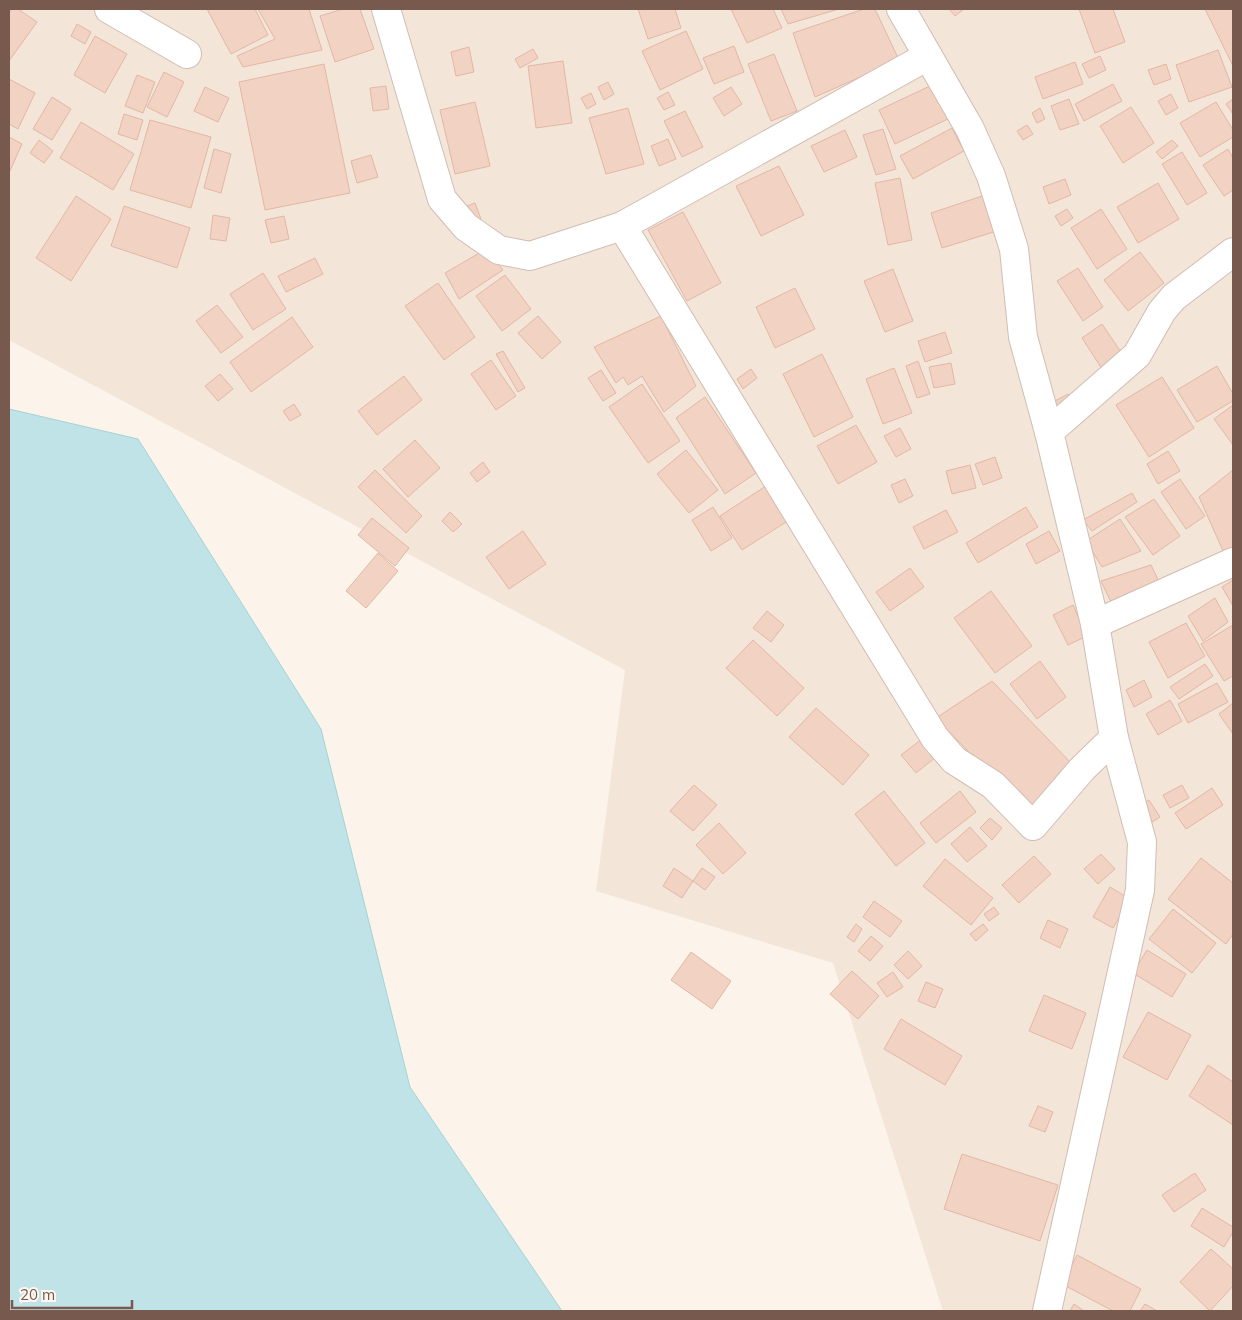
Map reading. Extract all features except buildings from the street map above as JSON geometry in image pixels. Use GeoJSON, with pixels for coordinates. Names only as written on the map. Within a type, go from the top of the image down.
{"type":"FeatureCollection","features":[{"type":"Feature","properties":{"kind":"street"},"geometry":{"type":"LineString","coordinates":[[109,9],[187,54]]}},
{"type":"Feature","properties":{"kind":"street"},"geometry":{"type":"LineString","coordinates":[[386,9],[442,199],[466,227],[499,250],[530,256],[622,226],[928,56]]}},
{"type":"Feature","properties":{"kind":"street"},"geometry":{"type":"LineString","coordinates":[[901,9],[970,129],[991,176],[1014,249],[1023,337],[1049,432],[1095,624],[1114,738],[1142,842],[1140,890],[1048,1311]]}},
{"type":"Feature","properties":{"kind":"street"},"geometry":{"type":"LineString","coordinates":[[622,226],[935,738],[954,760],[993,785],[1033,826],[1082,769],[1114,738]]}},
{"type":"Feature","properties":{"kind":"street"},"geometry":{"type":"LineString","coordinates":[[1049,432],[1137,355],[1162,311],[1174,297],[1233,252]]}},
{"type":"Feature","properties":{"kind":"street"},"geometry":{"type":"LineString","coordinates":[[1095,624],[1233,562]]}},
{"type":"Feature","properties":{"kind":"shaded area"},"geometry":{"type":"Polygon","coordinates":[[[9,9],[1233,9],[1233,1311],[943,1311],[833,963],[596,891],[625,670],[9,340],[9,9]]]}},
{"type":"Feature","properties":{"kind":"water"},"geometry":{"type":"Polygon","coordinates":[[[9,409],[138,439],[321,729],[410,1087],[562,1311],[9,1311],[9,409]]]}}]}
